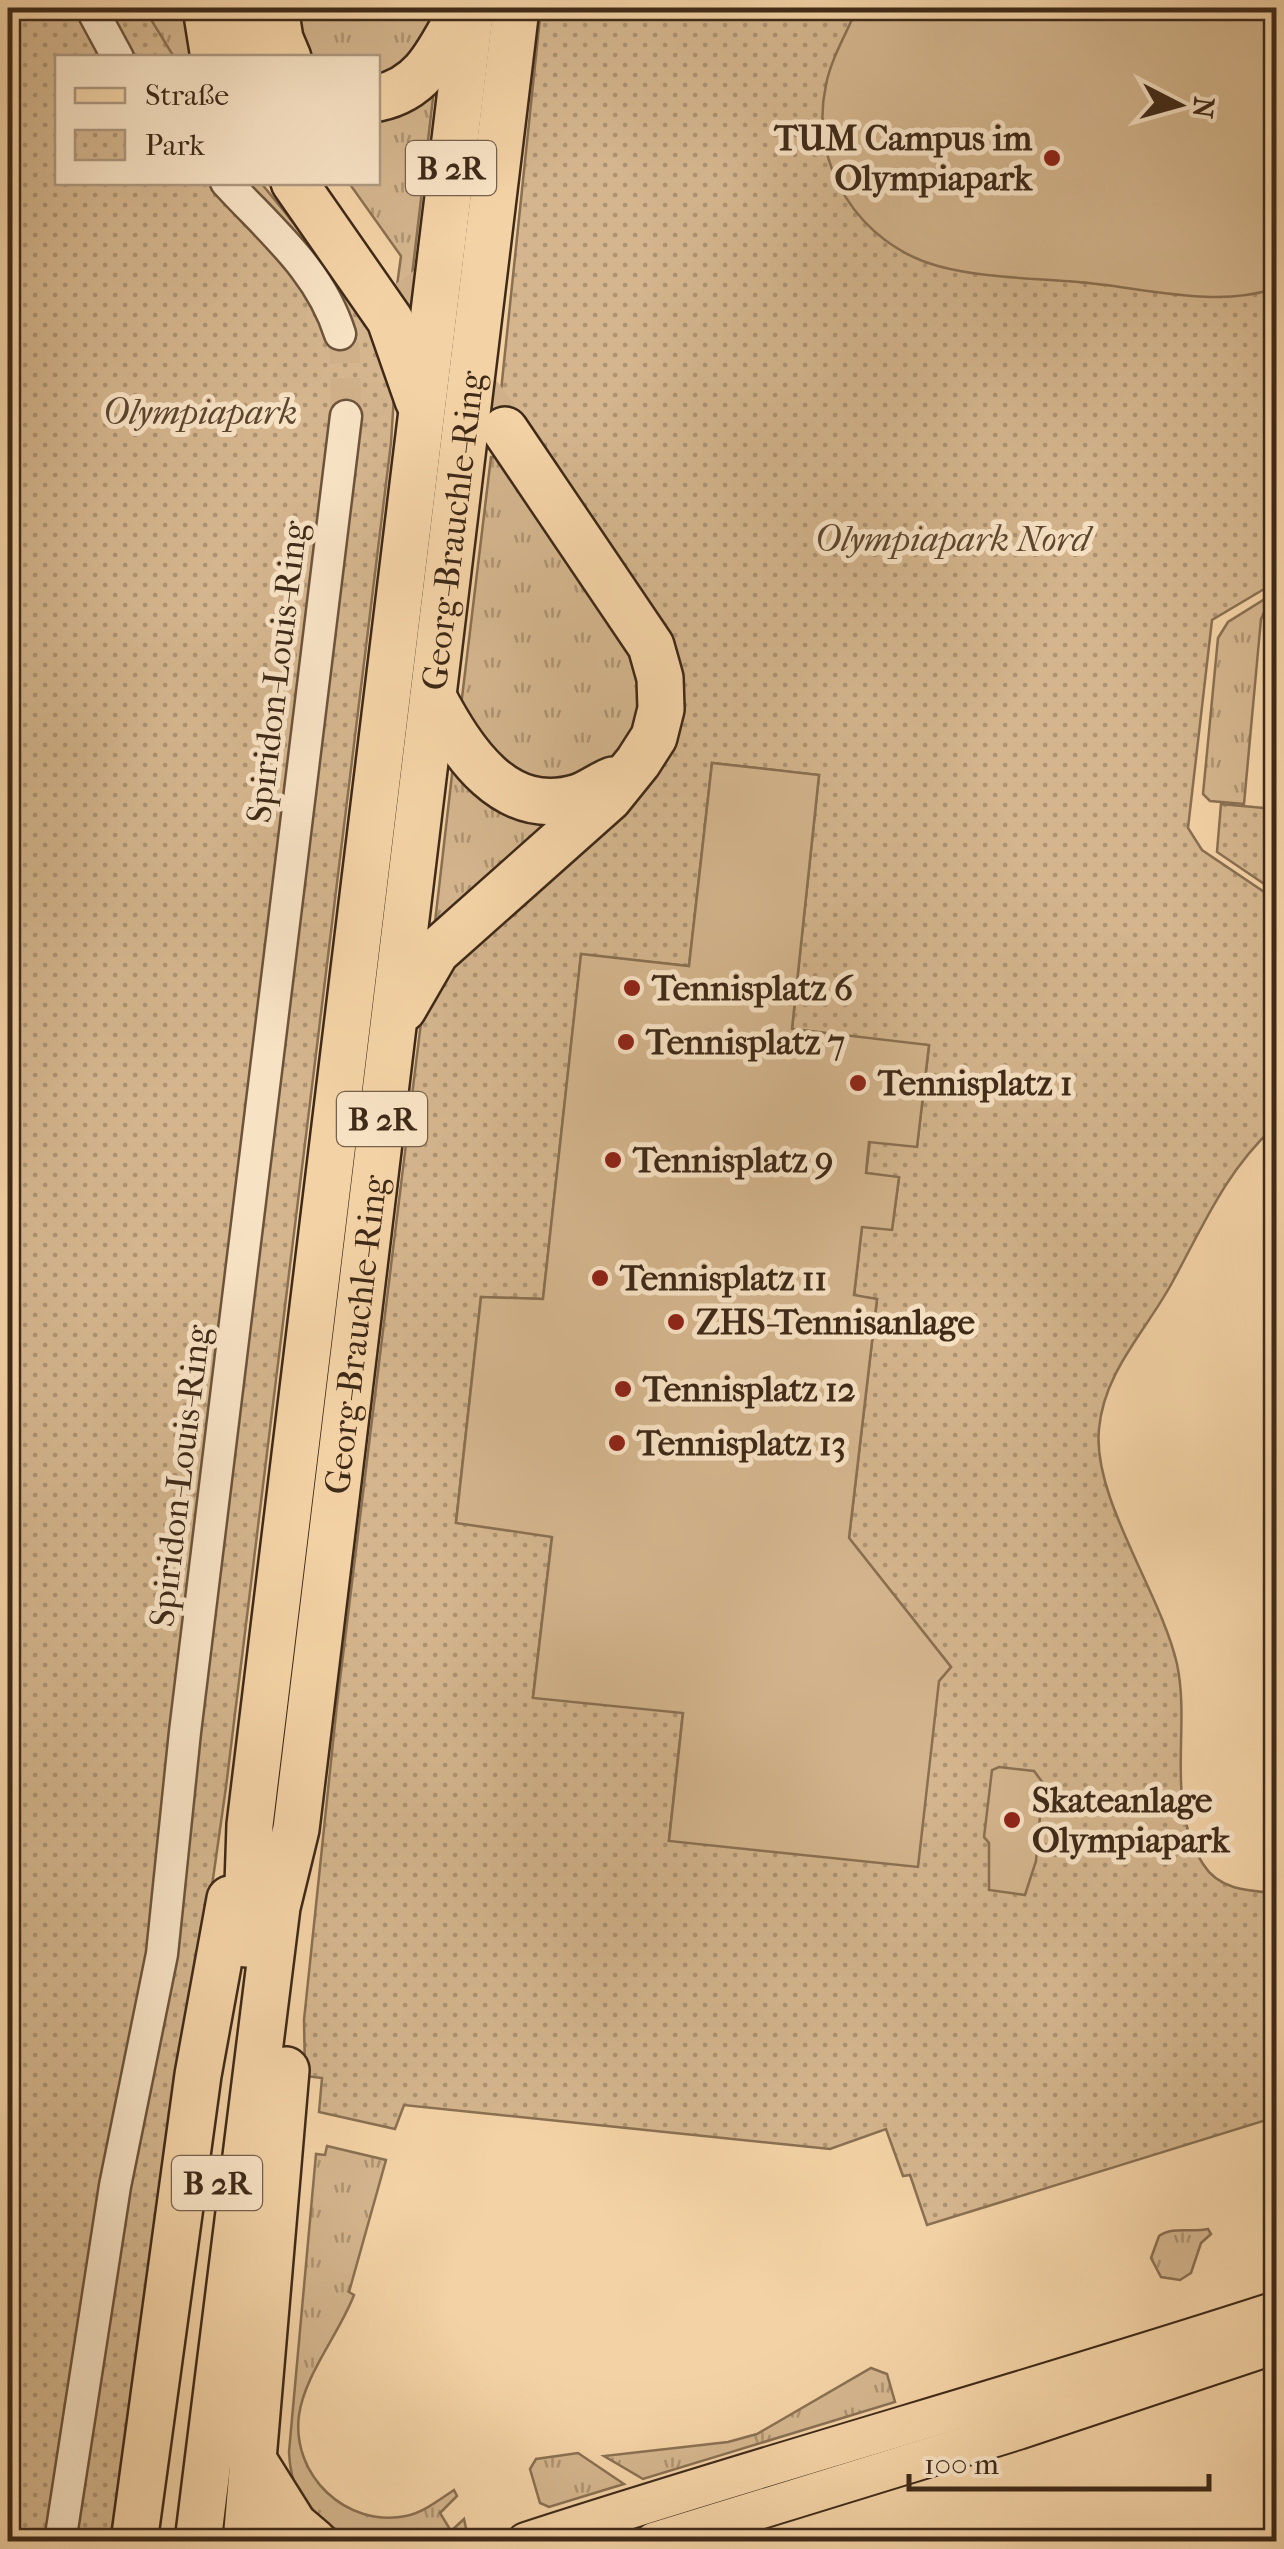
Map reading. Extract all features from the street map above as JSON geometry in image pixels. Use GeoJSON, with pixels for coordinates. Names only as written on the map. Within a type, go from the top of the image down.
{"type":"FeatureCollection","features":[{"type":"Feature","properties":{"kind":"highway"},"geometry":{"type":"LineString","coordinates":[[206,8],[214,55]]}},
{"type":"Feature","properties":{"kind":"highway"},"geometry":{"type":"LineString","coordinates":[[239,8],[247,55]]}},
{"type":"Feature","properties":{"kind":"highway"},"geometry":{"type":"LineString","coordinates":[[275,8],[287,55]]}},
{"type":"Feature","properties":{"kind":"highway"},"geometry":{"type":"LineString","coordinates":[[380,98],[398,94],[424,78],[467,8]]}},
{"type":"Feature","properties":{"kind":"highway","name":"Georg-Brauchle-Ring"},"geometry":{"type":"LineString","coordinates":[[174,2542],[251,1904],[250,1824],[422,410],[467,8]]}},
{"type":"Feature","properties":{"kind":"highway","name":"Georg-Brauchle-Ring"},"geometry":{"type":"LineString","coordinates":[[198,2542],[276,1907],[296,1829],[516,8]]}},
{"type":"Feature","properties":{"kind":"highway"},"geometry":{"type":"LineString","coordinates":[[296,185],[390,320],[422,410]]}},
{"type":"Feature","properties":{"kind":"highway"},"geometry":{"type":"LineString","coordinates":[[330,185],[397,283]]}},
{"type":"Feature","properties":{"kind":"highway"},"geometry":{"type":"LineString","coordinates":[[393,1025],[436,952],[609,798],[654,736],[661,709],[660,678],[651,646],[505,430]]}},
{"type":"Feature","properties":{"kind":"highway"},"geometry":{"type":"LineString","coordinates":[[433,697],[463,752],[484,775],[507,790],[543,798],[580,797],[624,775]]}},
{"type":"Feature","properties":{"kind":"highway"},"geometry":{"type":"LineString","coordinates":[[134,2542],[198,2074],[229,1902],[250,1824]]}},
{"type":"Feature","properties":{"kind":"highway"},"geometry":{"type":"LineString","coordinates":[[246,2542],[298,1908],[296,1829]]}},
{"type":"Feature","properties":{"kind":"highway"},"geometry":{"type":"LineString","coordinates":[[252,2458],[294,2525],[314,2542]]}},
{"type":"Feature","properties":{"kind":"main road"},"geometry":{"type":"LineString","coordinates":[[526,2541],[750,2470],[1008,2398],[1276,2311]]}},
{"type":"Feature","properties":{"kind":"main road"},"geometry":{"type":"LineString","coordinates":[[654,2542],[1018,2430],[1276,2344]]}},
{"type":"Feature","properties":{"kind":"street"},"geometry":{"type":"LineString","coordinates":[[91,8],[116,55]]}},
{"type":"Feature","properties":{"kind":"street"},"geometry":{"type":"LineString","coordinates":[[229,185],[311,274],[332,308],[340,334]]}},
{"type":"Feature","properties":{"kind":"street","name":"Spiridon-Louis-Ring"},"geometry":{"type":"LineString","coordinates":[[60,2542],[114,2186],[162,1954],[185,1732],[346,416]]}},
{"type":"Feature","properties":{"kind":"green space","name":"Olympiapark"},"geometry":{"type":"Polygon","coordinates":[[[8,8],[144,8],[173,55],[55,55],[55,185],[263,185],[358,302],[395,381],[391,443],[226,1787],[119,2541],[8,2542],[8,8]]]}},
{"type":"Feature","properties":{"kind":"green space"},"geometry":{"type":"Polygon","coordinates":[[[104,8],[193,8],[202,55],[134,55],[104,8]]]}},
{"type":"Feature","properties":{"kind":"green space"},"geometry":{"type":"Polygon","coordinates":[[[283,8],[443,8],[440,35],[380,85],[380,55],[297,55],[283,8]]]}},
{"type":"Feature","properties":{"kind":"green space","name":"Olympiapark Nord"},"geometry":{"type":"Polygon","coordinates":[[[541,8],[857,8],[826,84],[825,146],[903,252],[942,267],[1220,297],[1276,288],[1276,582],[1212,620],[1188,828],[1202,850],[1276,900],[1276,1125],[1244,1160],[1206,1218],[1163,1299],[1118,1370],[1109,1388],[1099,1429],[1106,1485],[1177,1664],[1181,1689],[1181,1791],[1191,1840],[1203,1864],[1217,1879],[1235,1887],[1276,1893],[1276,2117],[927,2225],[910,2175],[903,2176],[886,2129],[830,2149],[404,2105],[395,2129],[319,2112],[322,2078],[305,2076],[304,2020],[337,1704],[424,998],[678,721],[499,410],[541,8]],[[712,763],[689,966],[581,955],[543,1299],[481,1297],[456,1522],[552,1536],[533,1697],[683,1712],[669,1840],[939,1681],[951,1667],[849,1538],[877,1299],[854,1296],[862,1226],[892,1229],[899,1178],[866,1173],[870,1141],[917,1146],[929,1046],[792,1029],[819,775],[712,763]]]}},
{"type":"Feature","properties":{"kind":"green space","name":"TUM Campus im Olympiapark"},"geometry":{"type":"Polygon","coordinates":[[[857,8],[1276,8],[1276,288],[1254,294],[1207,297],[994,276],[938,266],[885,240],[846,198],[825,144],[822,115],[828,75],[857,8]]]}},
{"type":"Feature","properties":{"kind":"green space"},"geometry":{"type":"Polygon","coordinates":[[[433,91],[406,326],[394,308],[401,256],[350,185],[380,185],[380,109],[433,91]]]}},
{"type":"Feature","properties":{"kind":"green space"},"geometry":{"type":"Polygon","coordinates":[[[491,457],[501,458],[629,638],[644,709],[624,753],[578,786],[509,779],[461,706],[491,457]]]}},
{"type":"Feature","properties":{"kind":"green space"},"geometry":{"type":"Polygon","coordinates":[[[1276,592],[1276,601],[1267,606],[1261,619],[1244,804],[1210,801],[1203,794],[1218,638],[1228,622],[1276,592]]]}},
{"type":"Feature","properties":{"kind":"green space","name":"ZHS-Tennisanlage"},"geometry":{"type":"Polygon","coordinates":[[[712,763],[819,775],[792,1029],[929,1045],[917,1147],[869,1142],[866,1173],[899,1177],[892,1230],[862,1227],[854,1295],[877,1299],[849,1538],[951,1667],[939,1681],[918,1867],[669,1841],[683,1713],[533,1698],[552,1537],[456,1523],[481,1297],[543,1299],[581,954],[689,966],[712,763]]]}},
{"type":"Feature","properties":{"kind":"green space"},"geometry":{"type":"Polygon","coordinates":[[[453,766],[575,808],[434,931],[453,766]]]}},
{"type":"Feature","properties":{"kind":"green space"},"geometry":{"type":"Polygon","coordinates":[[[1221,804],[1276,809],[1276,892],[1217,852],[1221,804]]]}},
{"type":"Feature","properties":{"kind":"green space","name":"Skateanlage Olympiapark"},"geometry":{"type":"Polygon","coordinates":[[[999,1767],[1034,1771],[1043,1783],[1036,1861],[1025,1895],[989,1890],[989,1843],[984,1837],[992,1770],[999,1767]]]}},
{"type":"Feature","properties":{"kind":"green space"},"geometry":{"type":"Polygon","coordinates":[[[327,2146],[386,2160],[349,2292],[354,2295],[302,2400],[299,2437],[304,2458],[327,2492],[363,2514],[384,2518],[406,2516],[454,2490],[457,2496],[440,2513],[451,2531],[464,2519],[467,2533],[409,2541],[352,2535],[328,2524],[308,2508],[295,2484],[289,2452],[316,2154],[325,2155],[327,2146]]]}},
{"type":"Feature","properties":{"kind":"green space"},"geometry":{"type":"Polygon","coordinates":[[[1208,2229],[1211,2234],[1201,2243],[1191,2273],[1180,2280],[1161,2277],[1151,2258],[1159,2236],[1170,2231],[1208,2229]]]}},
{"type":"Feature","properties":{"kind":"green space"},"geometry":{"type":"Polygon","coordinates":[[[871,2368],[887,2374],[895,2402],[643,2479],[604,2456],[728,2442],[757,2434],[871,2368]]]}},
{"type":"Feature","properties":{"kind":"green space"},"geometry":{"type":"Polygon","coordinates":[[[578,2453],[624,2484],[549,2507],[540,2503],[530,2469],[536,2459],[578,2453]]]}},
{"type":"Feature","properties":{"kind":"tunnel"},"geometry":{"type":"LineString","coordinates":[[397,283],[505,430]]}},
{"type":"Feature","properties":{"kind":"tunnel"},"geometry":{"type":"LineString","coordinates":[[340,334],[345,353],[346,416]]}},
{"type":"Feature","properties":{"kind":"place","name":"TUM Campus im Olympiapark"},"geometry":{"type":"Point","coordinates":[1052,158]}},
{"type":"Feature","properties":{"kind":"place","name":"Tennisplatz 6"},"geometry":{"type":"Point","coordinates":[632,988]}},
{"type":"Feature","properties":{"kind":"place","name":"Tennisplatz 7"},"geometry":{"type":"Point","coordinates":[626,1042]}},
{"type":"Feature","properties":{"kind":"place","name":"Tennisplatz 1"},"geometry":{"type":"Point","coordinates":[858,1083]}},
{"type":"Feature","properties":{"kind":"place","name":"Tennisplatz 9"},"geometry":{"type":"Point","coordinates":[613,1160]}},
{"type":"Feature","properties":{"kind":"place","name":"Tennisplatz 11"},"geometry":{"type":"Point","coordinates":[600,1278]}},
{"type":"Feature","properties":{"kind":"place","name":"ZHS-Tennisanlage"},"geometry":{"type":"Point","coordinates":[676,1322]}},
{"type":"Feature","properties":{"kind":"place","name":"Tennisplatz 12"},"geometry":{"type":"Point","coordinates":[623,1389]}},
{"type":"Feature","properties":{"kind":"place","name":"Tennisplatz 13"},"geometry":{"type":"Point","coordinates":[617,1443]}},
{"type":"Feature","properties":{"kind":"place","name":"Skateanlage Olympiapark"},"geometry":{"type":"Point","coordinates":[1012,1820]}}]}
